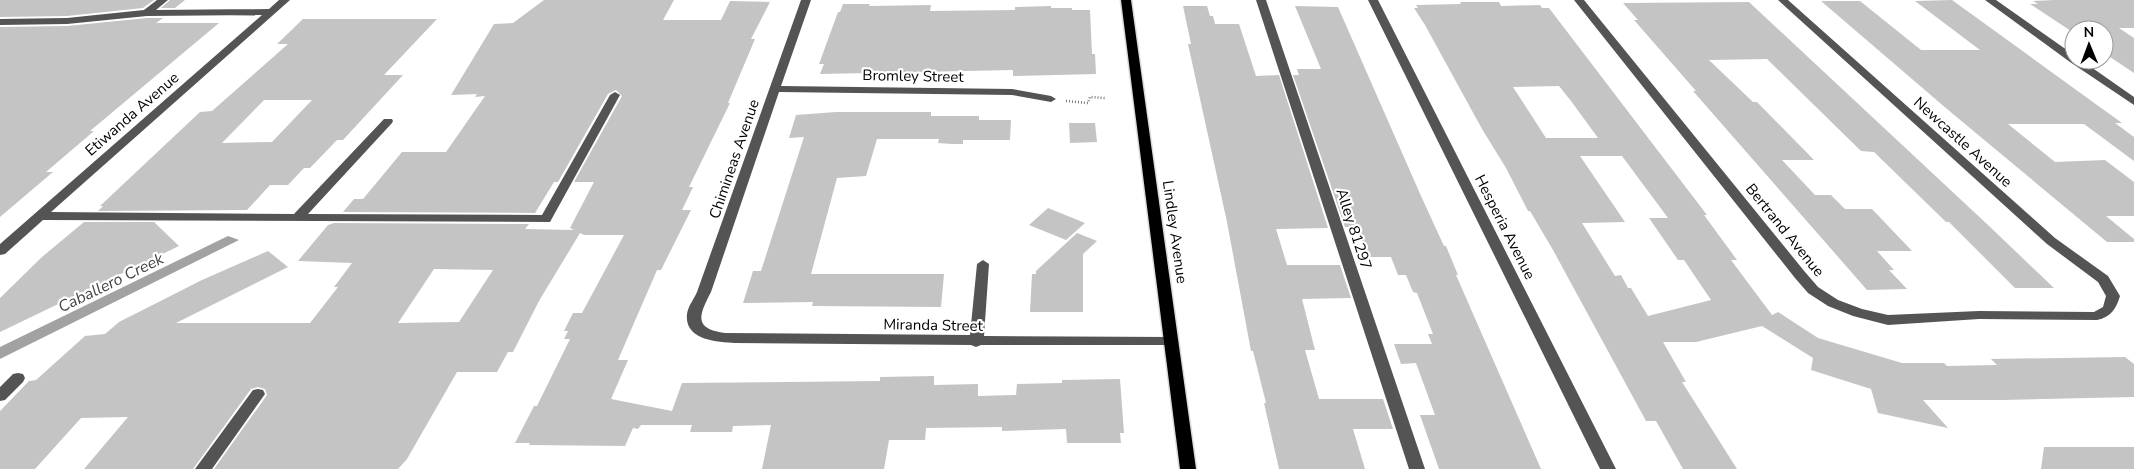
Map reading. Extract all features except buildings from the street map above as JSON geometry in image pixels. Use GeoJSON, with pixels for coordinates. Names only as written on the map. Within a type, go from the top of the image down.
{"type":"FeatureCollection","features":[{"type":"Feature","properties":{"kind":"main road","name":"Lindley Avenue"},"geometry":{"type":"LineString","coordinates":[[1126,0],[1188,469]]}},
{"type":"Feature","properties":{"kind":"street"},"geometry":{"type":"LineString","coordinates":[[146,13],[163,0]]}},
{"type":"Feature","properties":{"kind":"street","name":"Etiwanda Avenue"},"geometry":{"type":"LineString","coordinates":[[2,248],[285,0]]}},
{"type":"Feature","properties":{"kind":"street","name":"Chimineas Avenue"},"geometry":{"type":"LineString","coordinates":[[698,327],[694,321],[694,312],[704,292],[806,0]]}},
{"type":"Feature","properties":{"kind":"street","name":"Alley 81297"},"geometry":{"type":"LineString","coordinates":[[1261,0],[1417,469]]}},
{"type":"Feature","properties":{"kind":"street","name":"Hesperia Avenue"},"geometry":{"type":"LineString","coordinates":[[1373,0],[1608,469]]}},
{"type":"Feature","properties":{"kind":"street","name":"Bertrand Avenue"},"geometry":{"type":"LineString","coordinates":[[1579,0],[1800,275],[1813,290],[1833,303],[1858,313],[1888,320],[1979,315],[2097,316],[2109,309]]}},
{"type":"Feature","properties":{"kind":"street","name":"Newcastle Avenue"},"geometry":{"type":"LineString","coordinates":[[1783,0],[2051,241],[2103,279],[2113,296],[2109,309]]}},
{"type":"Feature","properties":{"kind":"street"},"geometry":{"type":"LineString","coordinates":[[1990,0],[2064,53]]}},
{"type":"Feature","properties":{"kind":"street"},"geometry":{"type":"LineString","coordinates":[[0,22],[67,21],[146,13],[271,12]]}},
{"type":"Feature","properties":{"kind":"street"},"geometry":{"type":"LineString","coordinates":[[2088,70],[2134,102]]}},
{"type":"Feature","properties":{"kind":"street","name":"Bromley Street"},"geometry":{"type":"LineString","coordinates":[[774,89],[1012,92],[1051,99]]}},
{"type":"Feature","properties":{"kind":"street"},"geometry":{"type":"LineString","coordinates":[[40,216],[546,219],[615,95]]}},
{"type":"Feature","properties":{"kind":"street"},"geometry":{"type":"LineString","coordinates":[[298,217],[388,121]]}},
{"type":"Feature","properties":{"kind":"street"},"geometry":{"type":"LineString","coordinates":[[976,342],[983,264]]}},
{"type":"Feature","properties":{"kind":"street","name":"Miranda Street"},"geometry":{"type":"LineString","coordinates":[[698,327],[704,334],[712,338],[976,342],[1171,342]]}},
{"type":"Feature","properties":{"kind":"street"},"geometry":{"type":"LineString","coordinates":[[0,396],[18,378]]}},
{"type":"Feature","properties":{"kind":"street"},"geometry":{"type":"LineString","coordinates":[[203,469],[258,394]]}},
{"type":"Feature","properties":{"kind":"path"},"geometry":{"type":"LineString","coordinates":[[1051,99],[1088,104],[1090,97],[1105,98]]}},
{"type":"Feature","properties":{"kind":"shaded area"},"geometry":{"type":"Polygon","coordinates":[[[228,236],[239,240],[0,359],[0,347],[228,236]]]}},
{"type":"Feature","properties":{"kind":"water label","name":"Caballero Creek"},"geometry":{"type":"Point","coordinates":[111,283]}}]}
